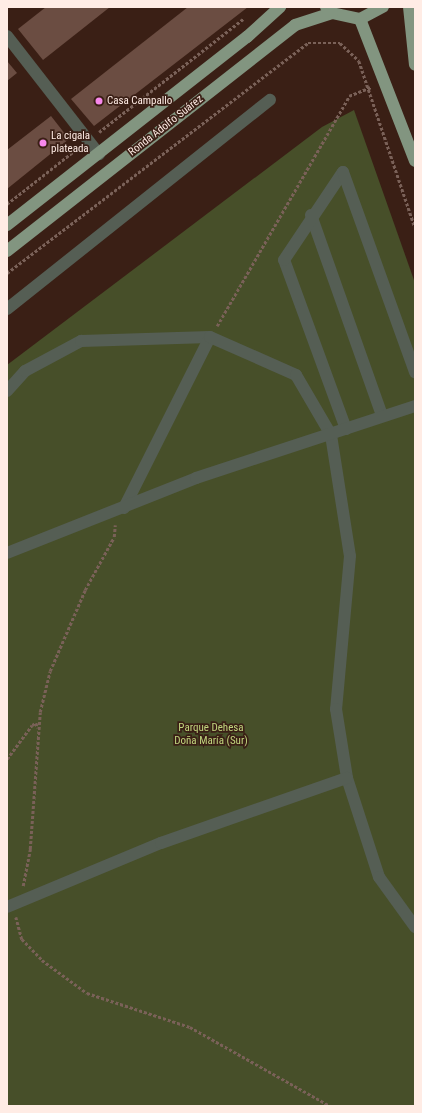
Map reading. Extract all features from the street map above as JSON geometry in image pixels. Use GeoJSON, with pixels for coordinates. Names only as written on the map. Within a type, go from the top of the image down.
{"type":"FeatureCollection","features":[{"type":"Feature","properties":{"kind":"main road","name":"Ronda Adolfo Suárez"},"geometry":{"type":"LineString","coordinates":[[7,225],[257,29],[280,7]]}},
{"type":"Feature","properties":{"kind":"main road"},"geometry":{"type":"LineString","coordinates":[[329,10],[360,19],[383,7]]}},
{"type":"Feature","properties":{"kind":"main road"},"geometry":{"type":"LineString","coordinates":[[410,7],[415,65]]}},
{"type":"Feature","properties":{"kind":"main road","name":"Ronda Adolfo Suárez"},"geometry":{"type":"LineString","coordinates":[[7,251],[295,25],[329,10]]}},
{"type":"Feature","properties":{"kind":"main road"},"geometry":{"type":"LineString","coordinates":[[360,19],[415,161]]}},
{"type":"Feature","properties":{"kind":"street"},"geometry":{"type":"LineString","coordinates":[[7,36],[98,154]]}},
{"type":"Feature","properties":{"kind":"street"},"geometry":{"type":"LineString","coordinates":[[7,309],[270,100]]}},
{"type":"Feature","properties":{"kind":"street"},"geometry":{"type":"LineString","coordinates":[[346,429],[284,260],[311,215],[343,172],[415,372]]}},
{"type":"Feature","properties":{"kind":"street"},"geometry":{"type":"LineString","coordinates":[[311,215],[382,415]]}},
{"type":"Feature","properties":{"kind":"street"},"geometry":{"type":"LineString","coordinates":[[124,508],[210,337]]}},
{"type":"Feature","properties":{"kind":"street"},"geometry":{"type":"LineString","coordinates":[[7,391],[25,372],[81,341],[210,337],[296,375],[331,434],[350,556],[336,709],[347,778],[379,877],[415,927]]}},
{"type":"Feature","properties":{"kind":"street"},"geometry":{"type":"LineString","coordinates":[[7,553],[102,517],[196,478],[346,429],[382,415],[415,406]]}},
{"type":"Feature","properties":{"kind":"street"},"geometry":{"type":"LineString","coordinates":[[11,910],[34,897],[161,843],[347,778]]}},
{"type":"Feature","properties":{"kind":"path"},"geometry":{"type":"LineString","coordinates":[[7,204],[248,16]]}},
{"type":"Feature","properties":{"kind":"path"},"geometry":{"type":"LineString","coordinates":[[210,337],[349,96],[366,89]]}},
{"type":"Feature","properties":{"kind":"path"},"geometry":{"type":"LineString","coordinates":[[19,891],[30,849],[39,731],[50,671],[85,590],[114,538],[116,527],[111,519],[102,517]]}},
{"type":"Feature","properties":{"kind":"path"},"geometry":{"type":"LineString","coordinates":[[7,759],[32,724],[36,723],[39,731]]}},
{"type":"Feature","properties":{"kind":"path"},"geometry":{"type":"LineString","coordinates":[[22,884],[27,895],[34,897]]}},
{"type":"Feature","properties":{"kind":"path"},"geometry":{"type":"LineString","coordinates":[[11,910],[22,939],[42,960],[87,993],[190,1027],[330,1106]]}},
{"type":"Feature","properties":{"kind":"green space","name":"Parque Dehesa Doña María (Sur)"},"geometry":{"type":"Polygon","coordinates":[[[354,110],[415,283],[415,1106],[7,1106],[7,365],[322,127],[354,110]]]}},
{"type":"Feature","properties":{"kind":"building"},"geometry":{"type":"Polygon","coordinates":[[[46,7],[110,7],[43,60],[18,29],[46,7]]]}},
{"type":"Feature","properties":{"kind":"building"},"geometry":{"type":"Polygon","coordinates":[[[188,7],[248,7],[94,126],[71,99],[188,7]]]}},
{"type":"Feature","properties":{"kind":"building"},"geometry":{"type":"Polygon","coordinates":[[[7,61],[17,73],[7,81],[7,61]]]}},
{"type":"Feature","properties":{"kind":"building"},"geometry":{"type":"Polygon","coordinates":[[[51,116],[69,139],[7,189],[7,150],[51,116]]]}},
{"type":"Feature","properties":{"kind":"place","name":"Casa Campallo"},"geometry":{"type":"Point","coordinates":[99,101]}},
{"type":"Feature","properties":{"kind":"place","name":"La cigala plateada"},"geometry":{"type":"Point","coordinates":[43,143]}}]}
